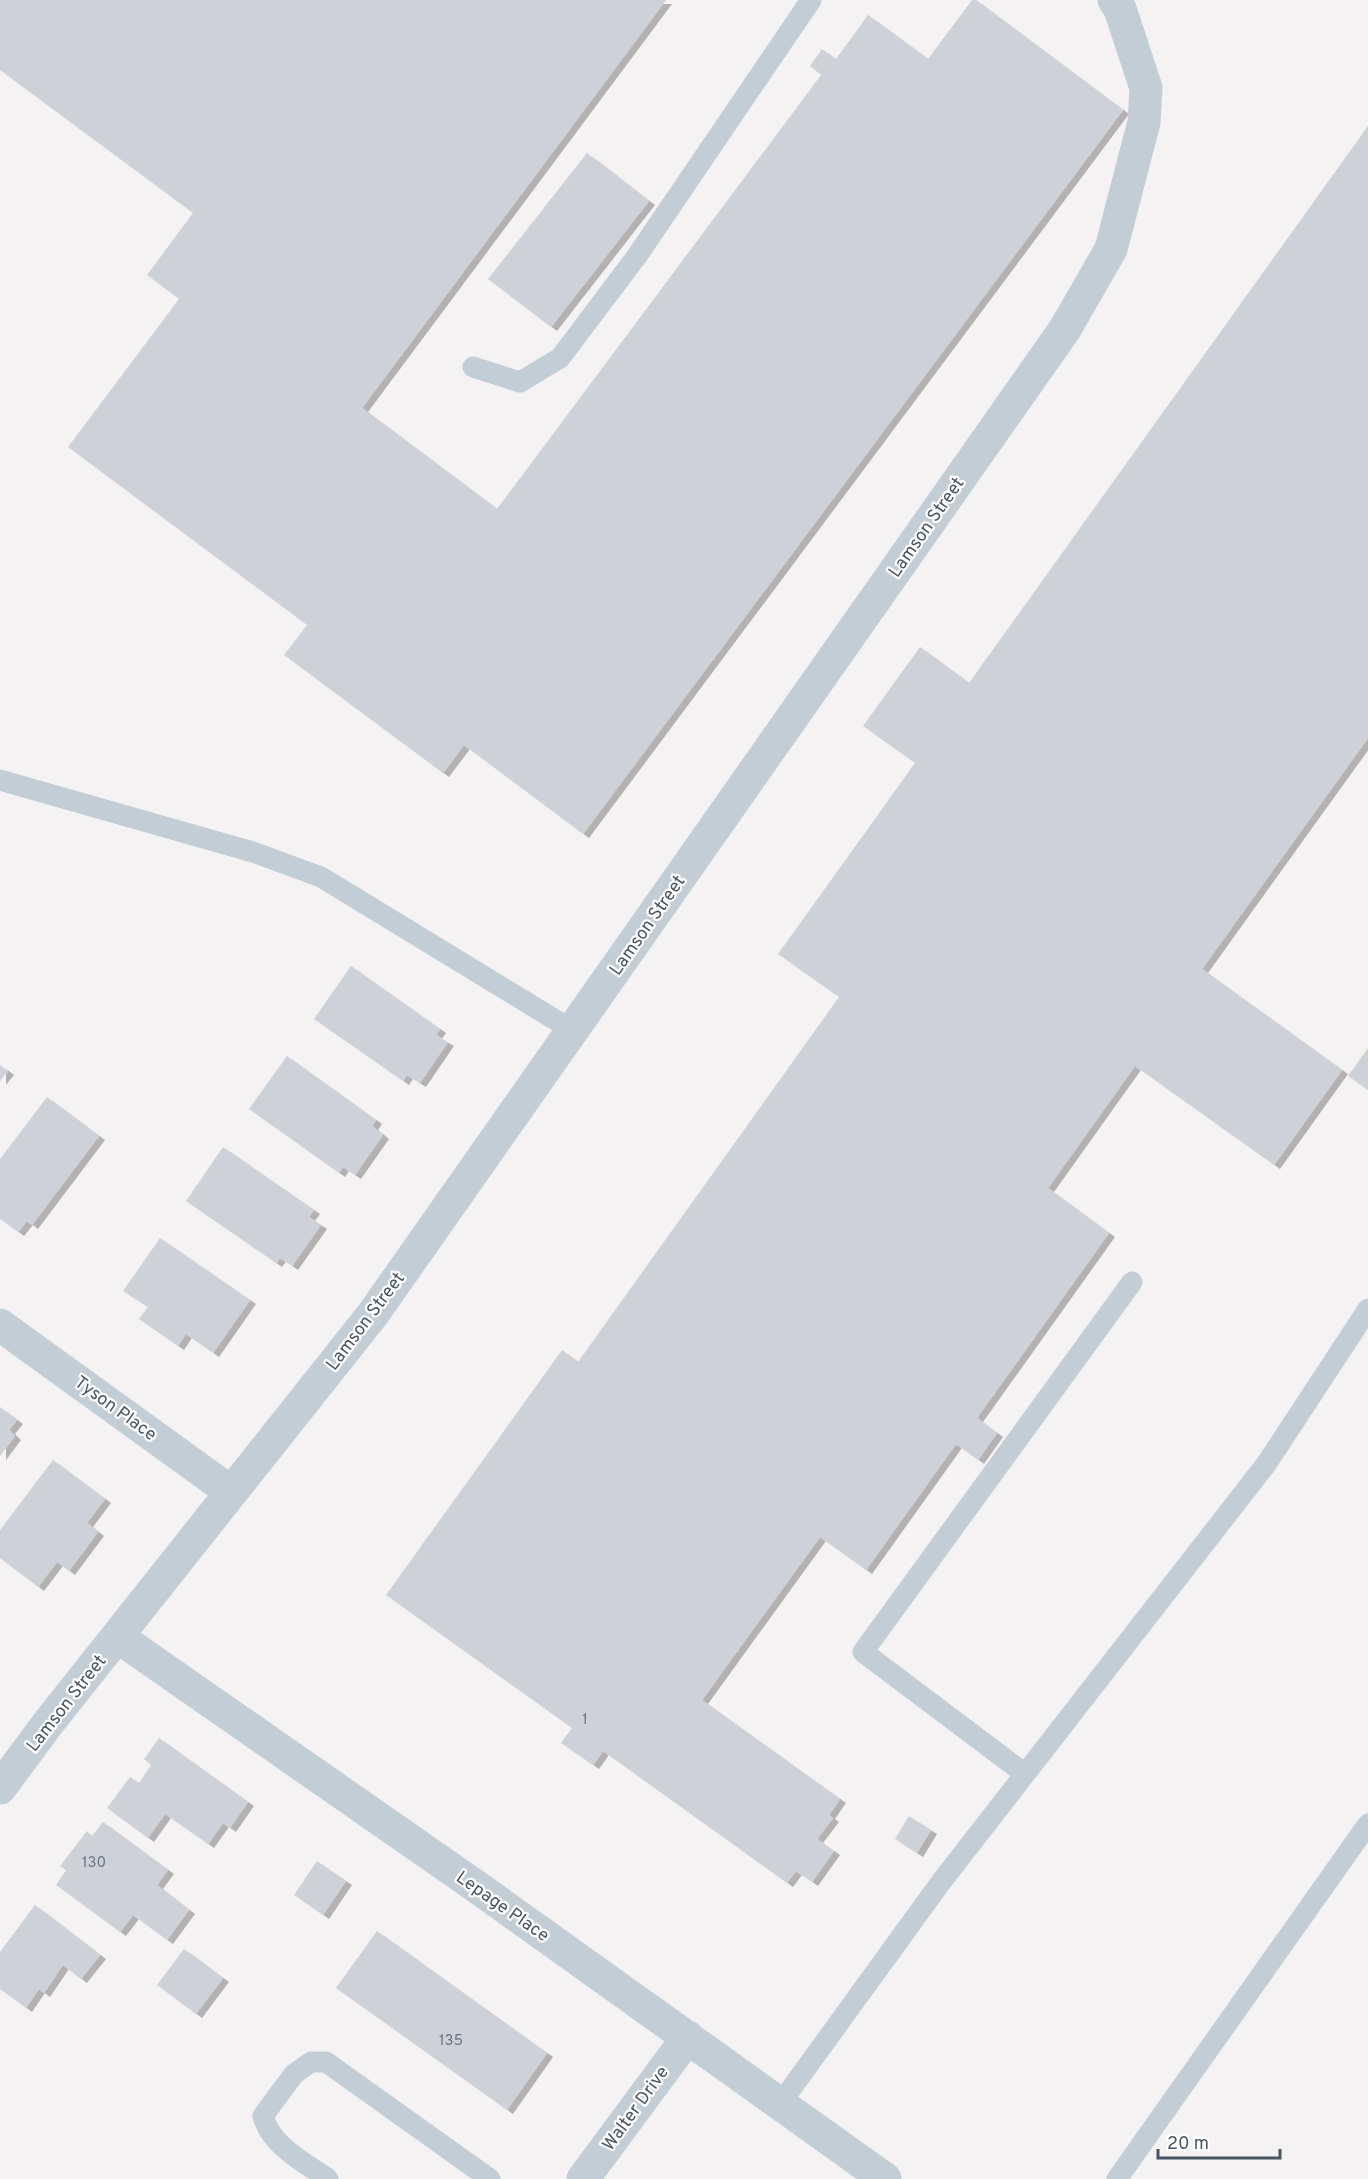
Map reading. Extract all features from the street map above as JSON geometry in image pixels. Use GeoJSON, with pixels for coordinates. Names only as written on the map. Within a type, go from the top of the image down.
{"type":"FeatureCollection","features":[{"type":"Feature","properties":{"kind":"street","name":"Lamson Street"},"geometry":{"type":"LineString","coordinates":[[0,1788],[49,1722],[372,1314],[1065,329],[1111,249],[1144,123],[1146,88],[1120,9],[1114,0]]}},
{"type":"Feature","properties":{"kind":"street","name":"Tyson Place"},"geometry":{"type":"LineString","coordinates":[[0,1325],[231,1492]]}},
{"type":"Feature","properties":{"kind":"street","name":"Lepage Place"},"geometry":{"type":"LineString","coordinates":[[118,1637],[386,1822],[885,2179]]}},
{"type":"Feature","properties":{"kind":"street","name":"Walter Drive"},"geometry":{"type":"LineString","coordinates":[[583,2179],[688,2037]]}},
{"type":"Feature","properties":{"kind":"lane"},"geometry":{"type":"LineString","coordinates":[[473,367],[520,382],[560,358],[637,256],[811,0]]}},
{"type":"Feature","properties":{"kind":"lane"},"geometry":{"type":"LineString","coordinates":[[0,780],[256,853],[321,877],[572,1030]]}},
{"type":"Feature","properties":{"kind":"lane"},"geometry":{"type":"LineString","coordinates":[[1025,1774],[863,1652],[1132,1282]]}},
{"type":"Feature","properties":{"kind":"lane"},"geometry":{"type":"LineString","coordinates":[[780,2104],[940,1882],[1267,1463],[1368,1309]]}},
{"type":"Feature","properties":{"kind":"lane"},"geometry":{"type":"LineString","coordinates":[[1117,2179],[1368,1824]]}},
{"type":"Feature","properties":{"kind":"lane"},"geometry":{"type":"LineString","coordinates":[[328,2179],[276,2141],[266,2128],[263,2116],[294,2074],[311,2062],[326,2062],[490,2179]]}},
{"type":"Feature","properties":{"kind":"building"},"geometry":{"type":"Polygon","coordinates":[[[0,0],[666,0],[362,408],[497,509],[821,75],[810,66],[822,49],[836,59],[868,15],[928,59],[972,0],[976,0],[1123,110],[583,834],[464,745],[443,773],[284,655],[307,625],[68,447],[179,299],[147,275],[193,213],[0,70],[0,0]]]}},
{"type":"Feature","properties":{"kind":"building"},"geometry":{"type":"Polygon","coordinates":[[[1368,126],[1368,738],[1202,969],[1342,1070],[1274,1165],[1135,1066],[1048,1188],[1109,1233],[977,1418],[997,1433],[978,1460],[956,1444],[866,1570],[820,1537],[702,1700],[840,1799],[829,1815],[833,1818],[817,1839],[834,1851],[812,1882],[796,1871],[787,1883],[603,1751],[593,1765],[561,1743],[572,1728],[386,1595],[562,1350],[578,1362],[839,997],[778,954],[915,763],[863,726],[920,647],[969,683],[1368,126]]]}},
{"type":"Feature","properties":{"kind":"building"},"geometry":{"type":"Polygon","coordinates":[[[587,153],[649,201],[551,327],[488,279],[587,153]]]}},
{"type":"Feature","properties":{"kind":"building"},"geometry":{"type":"Polygon","coordinates":[[[351,966],[440,1029],[436,1035],[448,1042],[420,1083],[407,1075],[403,1081],[314,1019],[351,966]]]}},
{"type":"Feature","properties":{"kind":"building"},"geometry":{"type":"Polygon","coordinates":[[[1368,1048],[1368,1090],[1348,1076],[1368,1048]]]}},
{"type":"Feature","properties":{"kind":"building"},"geometry":{"type":"Polygon","coordinates":[[[287,1056],[376,1120],[372,1126],[383,1135],[355,1175],[343,1167],[339,1173],[249,1109],[287,1056]]]}},
{"type":"Feature","properties":{"kind":"building"},"geometry":{"type":"Polygon","coordinates":[[[0,1065],[8,1071],[0,1081],[0,1065]]]}},
{"type":"Feature","properties":{"kind":"building"},"geometry":{"type":"Polygon","coordinates":[[[47,1097],[99,1136],[32,1225],[27,1221],[18,1232],[0,1219],[0,1159],[47,1097]]]}},
{"type":"Feature","properties":{"kind":"building"},"geometry":{"type":"Polygon","coordinates":[[[223,1147],[314,1210],[309,1217],[321,1225],[292,1266],[280,1258],[276,1263],[186,1201],[223,1147]]]}},
{"type":"Feature","properties":{"kind":"building"},"geometry":{"type":"Polygon","coordinates":[[[160,1238],[250,1300],[213,1353],[186,1334],[178,1346],[139,1319],[148,1307],[123,1291],[160,1238]]]}},
{"type":"Feature","properties":{"kind":"building"},"geometry":{"type":"Polygon","coordinates":[[[0,1407],[17,1420],[9,1430],[15,1436],[0,1456],[0,1407]]]}},
{"type":"Feature","properties":{"kind":"building"},"geometry":{"type":"Polygon","coordinates":[[[53,1460],[105,1499],[87,1523],[98,1532],[69,1571],[57,1562],[38,1587],[0,1558],[0,1530],[53,1460]]]}},
{"type":"Feature","properties":{"kind":"building"},"geometry":{"type":"Polygon","coordinates":[[[159,1738],[248,1802],[230,1828],[223,1823],[208,1844],[165,1814],[148,1838],[107,1808],[130,1777],[139,1783],[151,1765],[144,1759],[159,1738]]]}},
{"type":"Feature","properties":{"kind":"building"},"geometry":{"type":"Polygon","coordinates":[[[909,1816],[931,1830],[917,1853],[895,1839],[909,1816]]]}},
{"type":"Feature","properties":{"kind":"building"},"geometry":{"type":"Polygon","coordinates":[[[103,1822],[168,1870],[157,1885],[189,1910],[167,1940],[133,1915],[120,1932],[56,1885],[66,1870],[60,1866],[87,1831],[92,1836],[103,1822]]]}},
{"type":"Feature","properties":{"kind":"building"},"geometry":{"type":"Polygon","coordinates":[[[317,1861],[346,1881],[323,1915],[294,1895],[317,1861]]]}},
{"type":"Feature","properties":{"kind":"building"},"geometry":{"type":"Polygon","coordinates":[[[35,1905],[100,1955],[81,1979],[63,1965],[44,1993],[39,1989],[26,2008],[0,1989],[0,1952],[35,1905]]]}},
{"type":"Feature","properties":{"kind":"building"},"geometry":{"type":"Polygon","coordinates":[[[377,1931],[547,2053],[507,2110],[336,1988],[377,1931]]]}},
{"type":"Feature","properties":{"kind":"building"},"geometry":{"type":"Polygon","coordinates":[[[184,1949],[223,1978],[196,2014],[157,1985],[184,1949]]]}}]}
